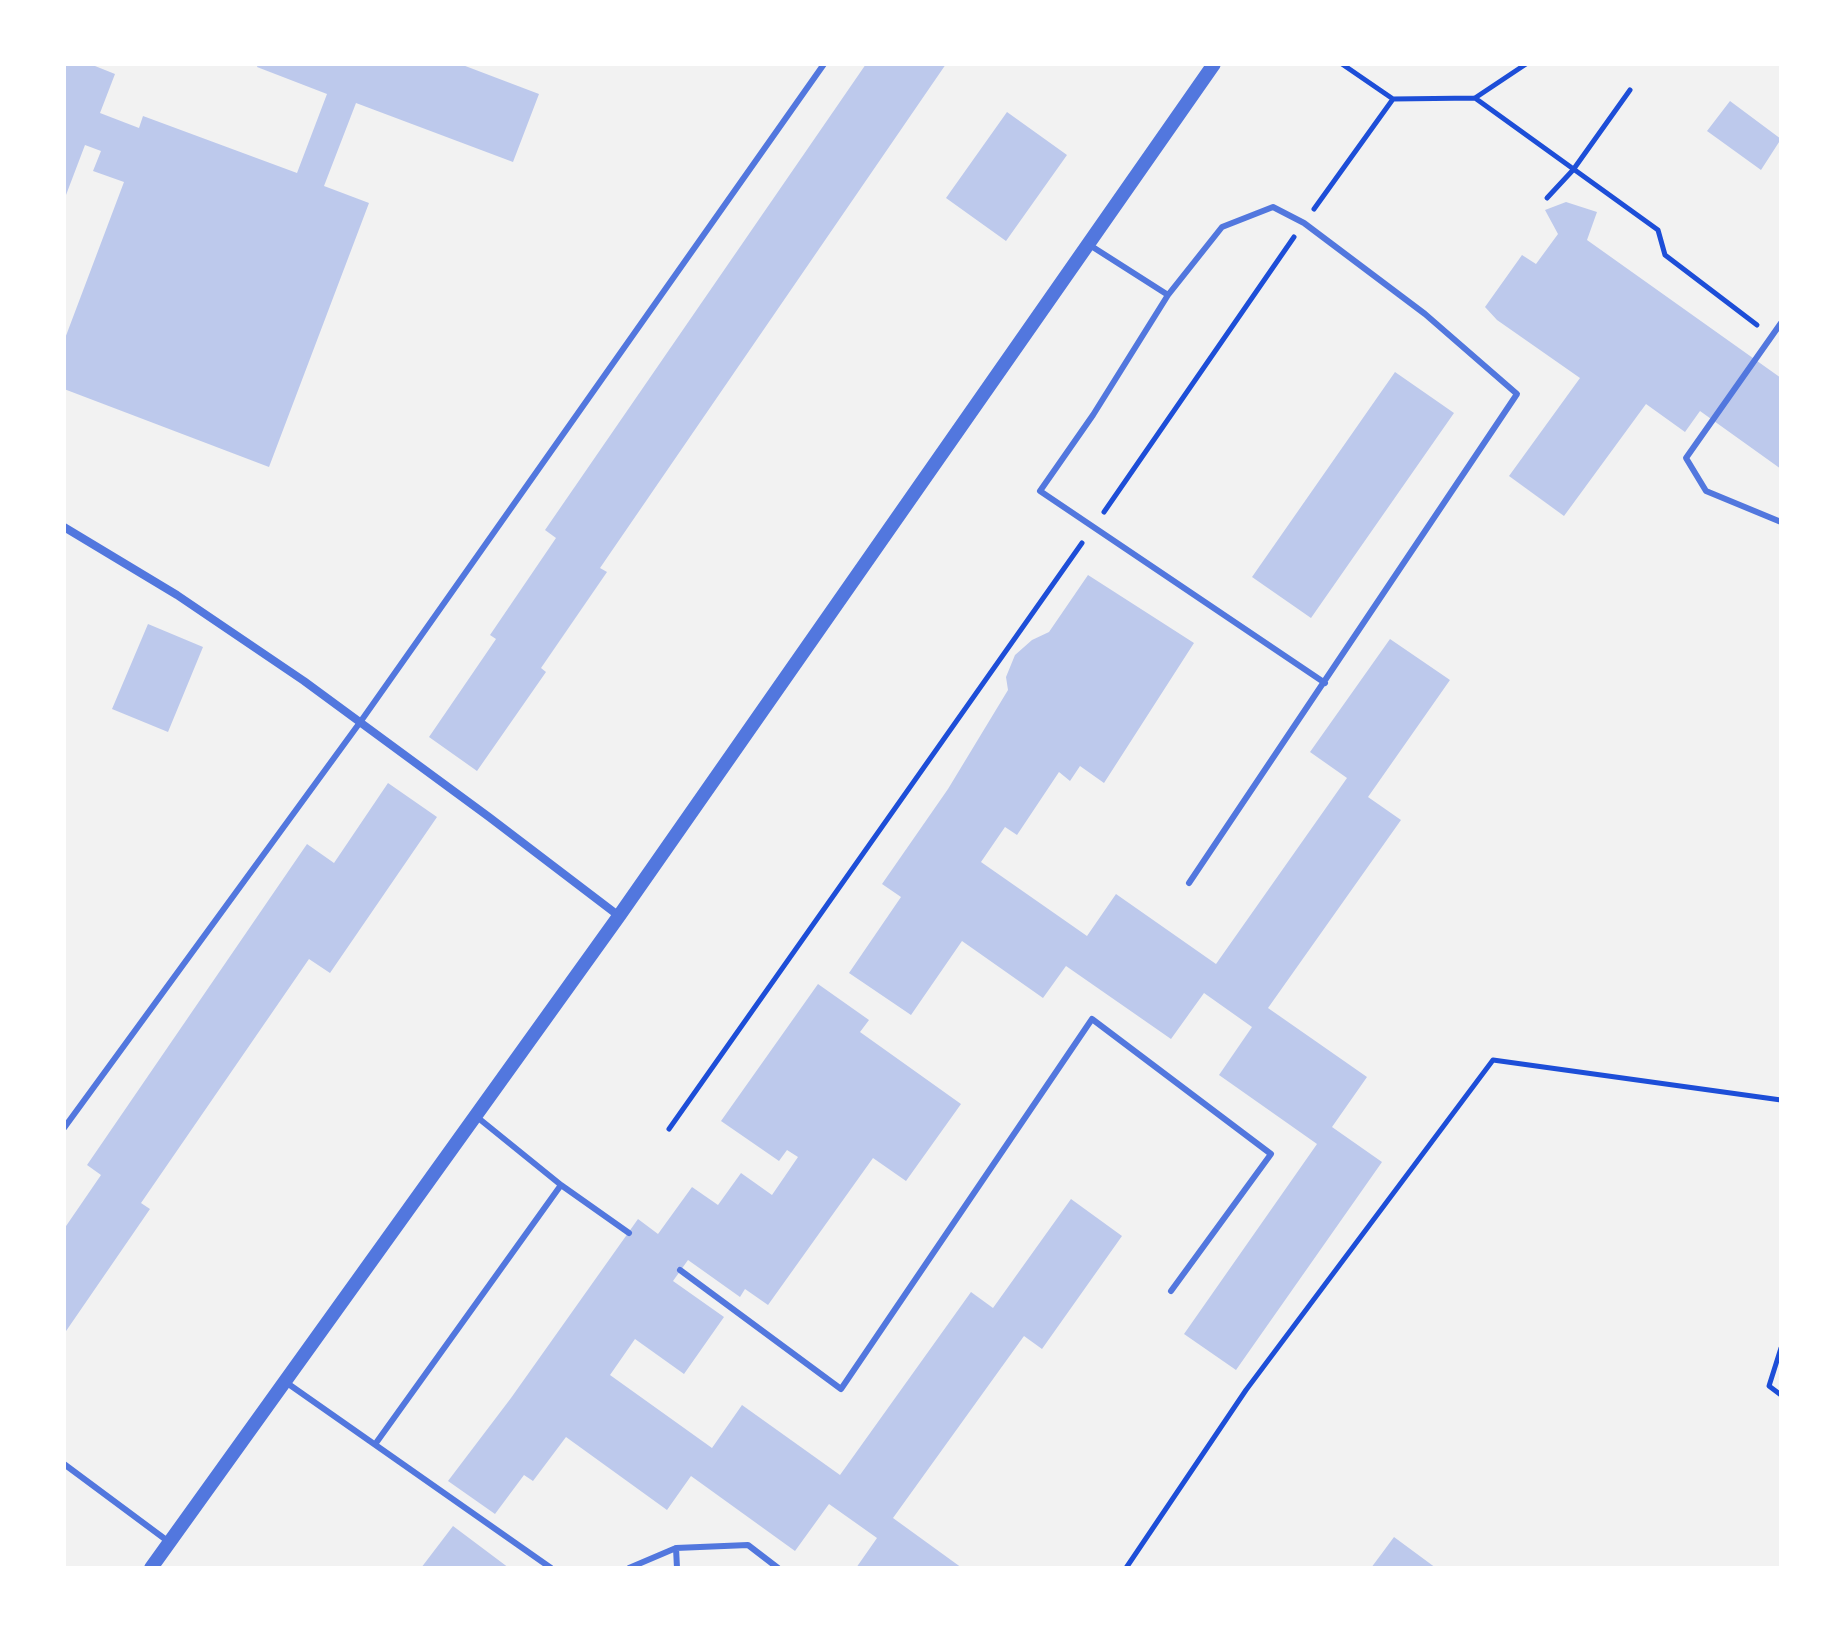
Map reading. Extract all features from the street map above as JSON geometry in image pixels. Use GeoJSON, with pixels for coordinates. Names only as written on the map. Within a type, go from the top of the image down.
{"type":"FeatureCollection","features":[{"type":"Feature","properties":{"kind":"street"},"geometry":{"type":"LineString","coordinates":[[151,1568],[477,1117],[1214,64]]}},
{"type":"Feature","properties":{"kind":"street"},"geometry":{"type":"LineString","coordinates":[[64,527],[177,595],[361,721],[619,916]]}},
{"type":"Feature","properties":{"kind":"lane"},"geometry":{"type":"LineString","coordinates":[[64,1128],[361,721],[824,64]]}},
{"type":"Feature","properties":{"kind":"lane"},"geometry":{"type":"LineString","coordinates":[[1189,883],[1325,683],[1517,394],[1425,314],[1304,223],[1273,207],[1222,227],[1168,295],[1093,415],[1040,491],[1325,683]]}},
{"type":"Feature","properties":{"kind":"lane"},"geometry":{"type":"LineString","coordinates":[[1088,244],[1168,295]]}},
{"type":"Feature","properties":{"kind":"lane"},"geometry":{"type":"LineString","coordinates":[[1781,323],[1686,458],[1706,491],[1781,522]]}},
{"type":"Feature","properties":{"kind":"lane"},"geometry":{"type":"LineString","coordinates":[[680,1270],[841,1389],[1092,1019],[1271,1154],[1171,1291]]}},
{"type":"Feature","properties":{"kind":"lane"},"geometry":{"type":"LineString","coordinates":[[477,1117],[561,1185],[629,1233]]}},
{"type":"Feature","properties":{"kind":"lane"},"geometry":{"type":"LineString","coordinates":[[376,1443],[561,1185]]}},
{"type":"Feature","properties":{"kind":"lane"},"geometry":{"type":"LineString","coordinates":[[284,1381],[551,1568]]}},
{"type":"Feature","properties":{"kind":"lane"},"geometry":{"type":"LineString","coordinates":[[64,1464],[169,1542]]}},
{"type":"Feature","properties":{"kind":"lane"},"geometry":{"type":"LineString","coordinates":[[629,1568],[676,1548],[748,1545],[778,1568]]}},
{"type":"Feature","properties":{"kind":"lane"},"geometry":{"type":"LineString","coordinates":[[676,1548],[677,1568]]}},
{"type":"Feature","properties":{"kind":"path"},"geometry":{"type":"LineString","coordinates":[[1342,64],[1393,99],[1475,98],[1526,64]]}},
{"type":"Feature","properties":{"kind":"path"},"geometry":{"type":"LineString","coordinates":[[1547,198],[1573,170],[1630,90]]}},
{"type":"Feature","properties":{"kind":"path"},"geometry":{"type":"LineString","coordinates":[[1475,98],[1658,230],[1665,255],[1772,336]]}},
{"type":"Feature","properties":{"kind":"path"},"geometry":{"type":"LineString","coordinates":[[669,1129],[1393,99]]}},
{"type":"Feature","properties":{"kind":"path"},"geometry":{"type":"LineString","coordinates":[[1126,1568],[1246,1390],[1493,1060],[1781,1100]]}},
{"type":"Feature","properties":{"kind":"path"},"geometry":{"type":"LineString","coordinates":[[1781,1348],[1769,1386],[1781,1395]]}},
{"type":"Feature","properties":{"kind":"building"},"geometry":{"type":"Polygon","coordinates":[[[64,64],[90,64],[115,74],[100,113],[139,128],[143,116],[297,173],[327,94],[257,67],[258,64],[460,64],[539,94],[513,162],[356,103],[324,186],[369,203],[269,467],[64,389],[64,341],[124,182],[93,171],[101,151],[85,145],[64,194],[64,64]]]}},
{"type":"Feature","properties":{"kind":"building"},"geometry":{"type":"Polygon","coordinates":[[[866,64],[946,64],[600,568],[607,572],[541,668],[546,672],[477,771],[429,737],[496,639],[490,635],[556,538],[545,530],[866,64]]]}},
{"type":"Feature","properties":{"kind":"building"},"geometry":{"type":"Polygon","coordinates":[[[1730,101],[1781,139],[1761,170],[1707,131],[1730,101]]]}},
{"type":"Feature","properties":{"kind":"building"},"geometry":{"type":"Polygon","coordinates":[[[1007,112],[1067,155],[1006,241],[946,198],[1007,112]]]}},
{"type":"Feature","properties":{"kind":"building"},"geometry":{"type":"Polygon","coordinates":[[[1566,202],[1597,212],[1587,240],[1781,378],[1781,469],[1700,411],[1685,432],[1646,404],[1564,516],[1509,476],[1580,378],[1497,320],[1485,307],[1522,255],[1536,264],[1558,234],[1545,210],[1566,202]]]}},
{"type":"Feature","properties":{"kind":"building"},"geometry":{"type":"Polygon","coordinates":[[[1395,372],[1454,413],[1311,618],[1252,577],[1395,372]]]}},
{"type":"Feature","properties":{"kind":"building"},"geometry":{"type":"Polygon","coordinates":[[[1088,575],[1194,643],[1104,783],[1080,766],[1070,781],[1059,772],[1017,835],[1005,827],[981,862],[1087,936],[1116,894],[1216,964],[1347,778],[1310,752],[1390,639],[1450,680],[1368,797],[1401,820],[1268,1008],[1367,1077],[1332,1127],[1382,1162],[1236,1370],[1184,1334],[1317,1144],[1219,1075],[1252,1027],[1204,993],[1171,1039],[1066,966],[1043,998],[962,941],[911,1015],[849,973],[901,897],[882,884],[948,789],[1008,690],[1006,677],[1015,655],[1032,640],[1049,632],[1088,575]]]}},
{"type":"Feature","properties":{"kind":"building"},"geometry":{"type":"Polygon","coordinates":[[[148,624],[203,647],[168,732],[112,709],[148,624]]]}},
{"type":"Feature","properties":{"kind":"building"},"geometry":{"type":"Polygon","coordinates":[[[388,783],[437,817],[330,973],[309,959],[141,1203],[150,1209],[64,1334],[64,1229],[101,1175],[87,1165],[307,844],[334,863],[388,783]]]}},
{"type":"Feature","properties":{"kind":"building"},"geometry":{"type":"Polygon","coordinates":[[[818,984],[869,1020],[860,1032],[961,1104],[906,1181],[873,1158],[768,1305],[745,1289],[740,1297],[688,1260],[673,1281],[724,1317],[684,1374],[635,1339],[610,1375],[712,1448],[742,1405],[840,1475],[971,1292],[993,1308],[1071,1199],[1122,1236],[1042,1349],[1024,1336],[893,1518],[962,1568],[856,1568],[877,1538],[829,1504],[795,1551],[691,1476],[667,1510],[566,1437],[533,1481],[524,1475],[495,1514],[448,1481],[638,1219],[658,1234],[692,1187],[718,1205],[741,1173],[772,1195],[798,1157],[787,1150],[779,1161],[721,1121],[818,984]]]}},
{"type":"Feature","properties":{"kind":"building"},"geometry":{"type":"Polygon","coordinates":[[[453,1526],[509,1568],[421,1568],[453,1526]]]}},
{"type":"Feature","properties":{"kind":"building"},"geometry":{"type":"Polygon","coordinates":[[[1394,1537],[1436,1568],[1371,1568],[1394,1537]]]}}]}
